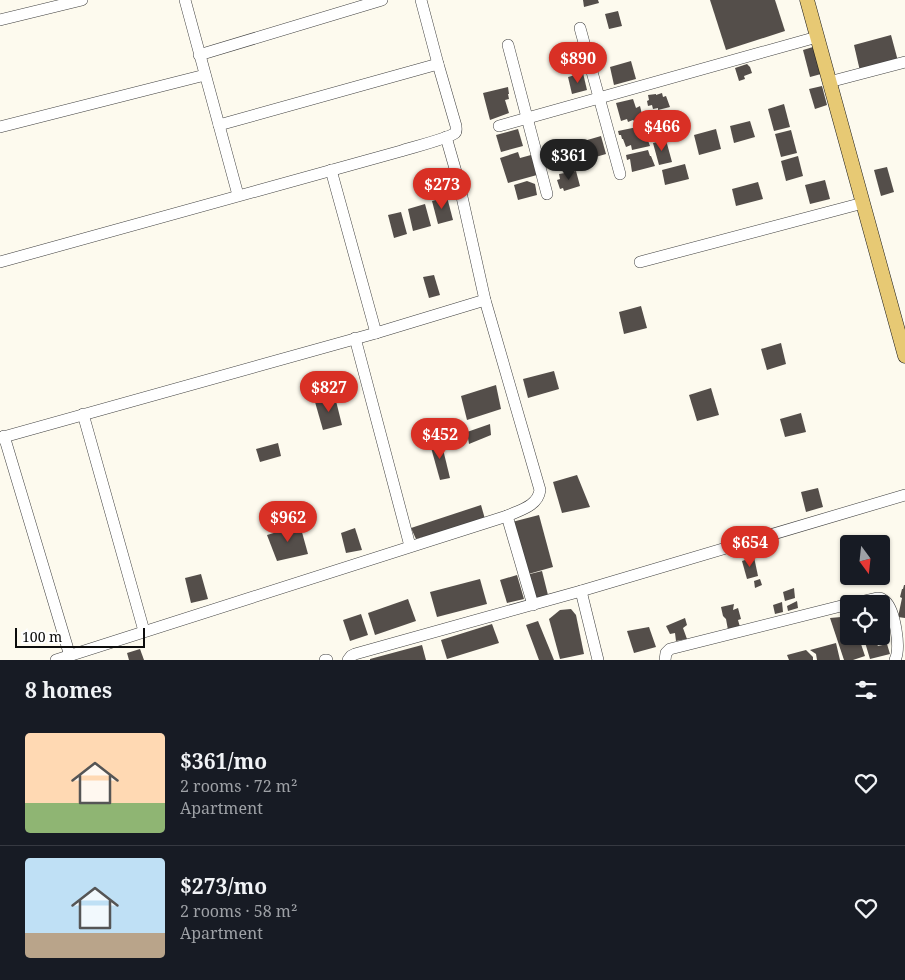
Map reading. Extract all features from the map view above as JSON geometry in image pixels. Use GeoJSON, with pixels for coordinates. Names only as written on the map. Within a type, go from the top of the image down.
{"type":"FeatureCollection","features":[{"type":"Feature","properties":{"kind":"main road"},"geometry":{"type":"LineString","coordinates":[[807,0],[905,356]]}},
{"type":"Feature","properties":{"kind":"street"},"geometry":{"type":"LineString","coordinates":[[0,20],[82,0]]}},
{"type":"Feature","properties":{"kind":"street"},"geometry":{"type":"LineString","coordinates":[[185,0],[238,195]]}},
{"type":"Feature","properties":{"kind":"street"},"geometry":{"type":"LineString","coordinates":[[200,55],[382,0]]}},
{"type":"Feature","properties":{"kind":"street"},"geometry":{"type":"LineString","coordinates":[[0,262],[401,151],[454,134],[457,129],[421,0]]}},
{"type":"Feature","properties":{"kind":"street"},"geometry":{"type":"LineString","coordinates":[[580,28],[620,174]]}},
{"type":"Feature","properties":{"kind":"street"},"geometry":{"type":"LineString","coordinates":[[499,126],[817,37]]}},
{"type":"Feature","properties":{"kind":"street"},"geometry":{"type":"LineString","coordinates":[[508,46],[547,194]]}},
{"type":"Feature","properties":{"kind":"street"},"geometry":{"type":"LineString","coordinates":[[829,82],[905,62]]}},
{"type":"Feature","properties":{"kind":"street"},"geometry":{"type":"LineString","coordinates":[[219,125],[438,64]]}},
{"type":"Feature","properties":{"kind":"street"},"geometry":{"type":"LineString","coordinates":[[0,127],[205,75]]}},
{"type":"Feature","properties":{"kind":"street"},"geometry":{"type":"LineString","coordinates":[[56,660],[507,516],[531,505],[539,496],[540,490],[485,300],[458,179],[446,137]]}},
{"type":"Feature","properties":{"kind":"street"},"geometry":{"type":"LineString","coordinates":[[331,170],[376,333]]}},
{"type":"Feature","properties":{"kind":"street"},"geometry":{"type":"LineString","coordinates":[[640,262],[863,203]]}},
{"type":"Feature","properties":{"kind":"street"},"geometry":{"type":"LineString","coordinates":[[70,656],[2,437],[376,333],[485,300]]}},
{"type":"Feature","properties":{"kind":"street"},"geometry":{"type":"LineString","coordinates":[[355,338],[410,546]]}},
{"type":"Feature","properties":{"kind":"street"},"geometry":{"type":"LineString","coordinates":[[83,414],[144,631]]}},
{"type":"Feature","properties":{"kind":"street"},"geometry":{"type":"LineString","coordinates":[[348,660],[355,654],[533,605],[905,495]]}},
{"type":"Feature","properties":{"kind":"street"},"geometry":{"type":"LineString","coordinates":[[507,516],[533,605]]}},
{"type":"Feature","properties":{"kind":"street"},"geometry":{"type":"LineString","coordinates":[[581,591],[596,660]]}},
{"type":"Feature","properties":{"kind":"street"},"geometry":{"type":"LineString","coordinates":[[665,660],[666,653],[670,649],[840,606]]}},
{"type":"Feature","properties":{"kind":"street"},"geometry":{"type":"LineString","coordinates":[[890,611],[896,632],[898,654],[895,660]]}},
{"type":"Feature","properties":{"kind":"building"},"geometry":{"type":"Polygon","coordinates":[[[583,0],[598,0],[599,3],[584,7],[583,0]]]}},
{"type":"Feature","properties":{"kind":"building"},"geometry":{"type":"Polygon","coordinates":[[[710,0],[775,0],[785,31],[726,50],[710,0]]]}},
{"type":"Feature","properties":{"kind":"building"},"geometry":{"type":"Polygon","coordinates":[[[618,11],[622,26],[609,29],[605,14],[618,11]]]}},
{"type":"Feature","properties":{"kind":"building"},"geometry":{"type":"Polygon","coordinates":[[[891,35],[898,61],[860,71],[854,45],[891,35]]]}},
{"type":"Feature","properties":{"kind":"building"},"geometry":{"type":"Polygon","coordinates":[[[813,47],[821,74],[810,77],[803,50],[813,47]]]}},
{"type":"Feature","properties":{"kind":"building"},"geometry":{"type":"Polygon","coordinates":[[[631,61],[636,79],[614,85],[610,67],[631,61]]]}},
{"type":"Feature","properties":{"kind":"building"},"geometry":{"type":"Polygon","coordinates":[[[747,64],[752,73],[744,76],[745,79],[739,81],[735,68],[747,64]]]}},
{"type":"Feature","properties":{"kind":"building"},"geometry":{"type":"Polygon","coordinates":[[[583,73],[587,90],[572,94],[568,77],[583,73]]]}},
{"type":"Feature","properties":{"kind":"building"},"geometry":{"type":"Polygon","coordinates":[[[822,86],[827,105],[815,109],[809,89],[822,86]]]}},
{"type":"Feature","properties":{"kind":"building"},"geometry":{"type":"Polygon","coordinates":[[[508,87],[509,99],[505,100],[509,113],[490,120],[483,93],[508,87]]]}},
{"type":"Feature","properties":{"kind":"building"},"geometry":{"type":"Polygon","coordinates":[[[662,93],[663,97],[666,96],[670,107],[658,110],[658,108],[653,109],[652,105],[648,106],[648,95],[662,93]]]}},
{"type":"Feature","properties":{"kind":"building"},"geometry":{"type":"Polygon","coordinates":[[[633,99],[636,108],[640,106],[643,118],[636,121],[628,122],[627,119],[621,121],[616,103],[633,99]]]}},
{"type":"Feature","properties":{"kind":"building"},"geometry":{"type":"Polygon","coordinates":[[[784,104],[790,127],[774,131],[768,109],[784,104]]]}},
{"type":"Feature","properties":{"kind":"building"},"geometry":{"type":"Polygon","coordinates":[[[750,121],[755,137],[734,143],[730,126],[750,121]]]}},
{"type":"Feature","properties":{"kind":"building"},"geometry":{"type":"Polygon","coordinates":[[[642,126],[650,146],[632,150],[631,145],[626,147],[618,131],[642,126]]]}},
{"type":"Feature","properties":{"kind":"building"},"geometry":{"type":"Polygon","coordinates":[[[518,129],[523,146],[501,152],[496,135],[518,129]]]}},
{"type":"Feature","properties":{"kind":"building"},"geometry":{"type":"Polygon","coordinates":[[[716,129],[721,149],[699,155],[694,135],[716,129]]]}},
{"type":"Feature","properties":{"kind":"building"},"geometry":{"type":"Polygon","coordinates":[[[791,130],[797,153],[781,157],[775,134],[791,130]]]}},
{"type":"Feature","properties":{"kind":"building"},"geometry":{"type":"Polygon","coordinates":[[[601,136],[606,154],[582,161],[577,143],[601,136]]]}},
{"type":"Feature","properties":{"kind":"building"},"geometry":{"type":"Polygon","coordinates":[[[666,140],[672,162],[659,165],[653,143],[666,140]]]}},
{"type":"Feature","properties":{"kind":"building"},"geometry":{"type":"Polygon","coordinates":[[[566,143],[572,164],[552,170],[547,155],[557,152],[555,148],[566,143]]]}},
{"type":"Feature","properties":{"kind":"building"},"geometry":{"type":"Polygon","coordinates":[[[648,150],[655,166],[632,172],[630,159],[627,160],[626,155],[648,150]]]}},
{"type":"Feature","properties":{"kind":"building"},"geometry":{"type":"Polygon","coordinates":[[[518,152],[520,158],[531,155],[537,175],[508,183],[500,158],[518,152]]]}},
{"type":"Feature","properties":{"kind":"building"},"geometry":{"type":"Polygon","coordinates":[[[798,156],[803,176],[786,181],[781,161],[798,156]]]}},
{"type":"Feature","properties":{"kind":"building"},"geometry":{"type":"Polygon","coordinates":[[[685,164],[689,179],[665,185],[662,170],[685,164]]]}},
{"type":"Feature","properties":{"kind":"building"},"geometry":{"type":"Polygon","coordinates":[[[887,167],[894,192],[881,196],[874,170],[887,167]]]}},
{"type":"Feature","properties":{"kind":"building"},"geometry":{"type":"Polygon","coordinates":[[[576,171],[580,186],[564,191],[563,188],[560,189],[557,180],[560,179],[559,174],[576,171]]]}},
{"type":"Feature","properties":{"kind":"building"},"geometry":{"type":"Polygon","coordinates":[[[825,180],[830,199],[810,204],[805,185],[825,180]]]}},
{"type":"Feature","properties":{"kind":"building"},"geometry":{"type":"Polygon","coordinates":[[[527,181],[535,184],[537,195],[518,200],[514,185],[527,181]]]}},
{"type":"Feature","properties":{"kind":"building"},"geometry":{"type":"Polygon","coordinates":[[[758,182],[763,199],[736,206],[732,189],[758,182]]]}},
{"type":"Feature","properties":{"kind":"building"},"geometry":{"type":"Polygon","coordinates":[[[447,197],[453,220],[438,224],[432,201],[447,197]]]}},
{"type":"Feature","properties":{"kind":"building"},"geometry":{"type":"Polygon","coordinates":[[[425,204],[431,226],[413,231],[408,209],[425,204]]]}},
{"type":"Feature","properties":{"kind":"building"},"geometry":{"type":"Polygon","coordinates":[[[401,212],[407,234],[394,238],[388,215],[401,212]]]}},
{"type":"Feature","properties":{"kind":"building"},"geometry":{"type":"Polygon","coordinates":[[[434,275],[440,295],[429,298],[423,277],[434,275]]]}},
{"type":"Feature","properties":{"kind":"building"},"geometry":{"type":"Polygon","coordinates":[[[641,306],[647,328],[624,334],[619,312],[641,306]]]}},
{"type":"Feature","properties":{"kind":"building"},"geometry":{"type":"Polygon","coordinates":[[[781,343],[786,364],[767,370],[761,349],[781,343]]]}},
{"type":"Feature","properties":{"kind":"building"},"geometry":{"type":"Polygon","coordinates":[[[554,371],[559,389],[528,398],[523,379],[554,371]]]}},
{"type":"Feature","properties":{"kind":"building"},"geometry":{"type":"Polygon","coordinates":[[[496,385],[501,409],[467,420],[461,396],[496,385]]]}},
{"type":"Feature","properties":{"kind":"building"},"geometry":{"type":"Polygon","coordinates":[[[711,388],[719,415],[697,421],[689,395],[711,388]]]}},
{"type":"Feature","properties":{"kind":"building"},"geometry":{"type":"Polygon","coordinates":[[[335,397],[342,425],[323,430],[315,402],[335,397]]]}},
{"type":"Feature","properties":{"kind":"building"},"geometry":{"type":"Polygon","coordinates":[[[801,413],[806,432],[785,437],[780,419],[801,413]]]}},
{"type":"Feature","properties":{"kind":"building"},"geometry":{"type":"Polygon","coordinates":[[[490,424],[491,435],[469,444],[467,432],[490,424]]]}},
{"type":"Feature","properties":{"kind":"building"},"geometry":{"type":"Polygon","coordinates":[[[441,441],[450,478],[440,480],[430,444],[441,441]]]}},
{"type":"Feature","properties":{"kind":"building"},"geometry":{"type":"Polygon","coordinates":[[[278,443],[281,456],[260,462],[256,449],[278,443]]]}},
{"type":"Feature","properties":{"kind":"building"},"geometry":{"type":"Polygon","coordinates":[[[577,475],[590,507],[562,513],[553,482],[577,475]]]}},
{"type":"Feature","properties":{"kind":"building"},"geometry":{"type":"Polygon","coordinates":[[[818,488],[823,507],[806,512],[801,492],[818,488]]]}},
{"type":"Feature","properties":{"kind":"building"},"geometry":{"type":"Polygon","coordinates":[[[481,505],[485,519],[416,539],[411,528],[481,505]]]}},
{"type":"Feature","properties":{"kind":"building"},"geometry":{"type":"Polygon","coordinates":[[[539,515],[553,567],[525,575],[512,522],[539,515]]]}},
{"type":"Feature","properties":{"kind":"building"},"geometry":{"type":"Polygon","coordinates":[[[300,525],[308,554],[277,561],[267,535],[300,525]]]}},
{"type":"Feature","properties":{"kind":"building"},"geometry":{"type":"Polygon","coordinates":[[[355,528],[362,550],[346,553],[341,533],[355,528]]]}},
{"type":"Feature","properties":{"kind":"building"},"geometry":{"type":"Polygon","coordinates":[[[754,557],[758,576],[747,579],[742,561],[754,557]]]}},
{"type":"Feature","properties":{"kind":"building"},"geometry":{"type":"Polygon","coordinates":[[[542,571],[549,599],[534,603],[526,575],[542,571]]]}},
{"type":"Feature","properties":{"kind":"building"},"geometry":{"type":"Polygon","coordinates":[[[201,574],[208,599],[191,603],[185,578],[201,574]]]}},
{"type":"Feature","properties":{"kind":"building"},"geometry":{"type":"Polygon","coordinates":[[[517,575],[524,599],[507,603],[500,580],[517,575]]]}},
{"type":"Feature","properties":{"kind":"building"},"geometry":{"type":"Polygon","coordinates":[[[480,579],[487,604],[437,617],[430,592],[480,579]]]}},
{"type":"Feature","properties":{"kind":"building"},"geometry":{"type":"Polygon","coordinates":[[[760,579],[762,585],[755,588],[754,581],[760,579]]]}},
{"type":"Feature","properties":{"kind":"building"},"geometry":{"type":"Polygon","coordinates":[[[904,585],[905,618],[898,617],[902,598],[900,597],[904,585]]]}},
{"type":"Feature","properties":{"kind":"building"},"geometry":{"type":"Polygon","coordinates":[[[794,588],[795,598],[785,601],[783,592],[794,588]]]}},
{"type":"Feature","properties":{"kind":"building"},"geometry":{"type":"Polygon","coordinates":[[[408,599],[416,621],[375,635],[368,613],[408,599]]]}},
{"type":"Feature","properties":{"kind":"building"},"geometry":{"type":"Polygon","coordinates":[[[797,601],[798,608],[788,611],[787,606],[797,601]]]}},
{"type":"Feature","properties":{"kind":"building"},"geometry":{"type":"Polygon","coordinates":[[[782,602],[783,612],[775,614],[773,605],[782,602]]]}},
{"type":"Feature","properties":{"kind":"building"},"geometry":{"type":"Polygon","coordinates":[[[734,604],[733,610],[738,608],[741,619],[738,620],[740,627],[728,630],[721,607],[734,604]]]}},
{"type":"Feature","properties":{"kind":"building"},"geometry":{"type":"Polygon","coordinates":[[[571,609],[576,615],[584,654],[560,659],[549,619],[560,610],[571,609]]]}},
{"type":"Feature","properties":{"kind":"building"},"geometry":{"type":"Polygon","coordinates":[[[361,614],[368,635],[350,641],[343,620],[361,614]]]}},
{"type":"Feature","properties":{"kind":"building"},"geometry":{"type":"Polygon","coordinates":[[[840,617],[840,645],[861,645],[865,656],[853,660],[844,660],[830,618],[840,617]]]}},
{"type":"Feature","properties":{"kind":"building"},"geometry":{"type":"Polygon","coordinates":[[[685,618],[687,625],[683,628],[687,639],[676,641],[675,633],[670,634],[666,626],[685,618]]]}},
{"type":"Feature","properties":{"kind":"building"},"geometry":{"type":"Polygon","coordinates":[[[538,621],[554,660],[539,660],[526,625],[538,621]]]}},
{"type":"Feature","properties":{"kind":"building"},"geometry":{"type":"Polygon","coordinates":[[[492,624],[499,643],[447,659],[441,640],[492,624]]]}},
{"type":"Feature","properties":{"kind":"building"},"geometry":{"type":"Polygon","coordinates":[[[649,627],[656,647],[634,653],[627,631],[649,627]]]}},
{"type":"Feature","properties":{"kind":"building"},"geometry":{"type":"Polygon","coordinates":[[[836,643],[840,660],[817,660],[816,654],[810,650],[836,643]]]}},
{"type":"Feature","properties":{"kind":"building"},"geometry":{"type":"Polygon","coordinates":[[[422,645],[426,660],[370,660],[370,659],[422,645]]]}},
{"type":"Feature","properties":{"kind":"building"},"geometry":{"type":"Polygon","coordinates":[[[866,645],[887,645],[890,654],[870,659],[866,645]]]}},
{"type":"Feature","properties":{"kind":"building"},"geometry":{"type":"Polygon","coordinates":[[[140,649],[144,660],[129,660],[127,653],[140,649]]]}},
{"type":"Feature","properties":{"kind":"building"},"geometry":{"type":"Polygon","coordinates":[[[806,650],[813,657],[813,660],[789,660],[787,655],[806,650]]]}}]}
